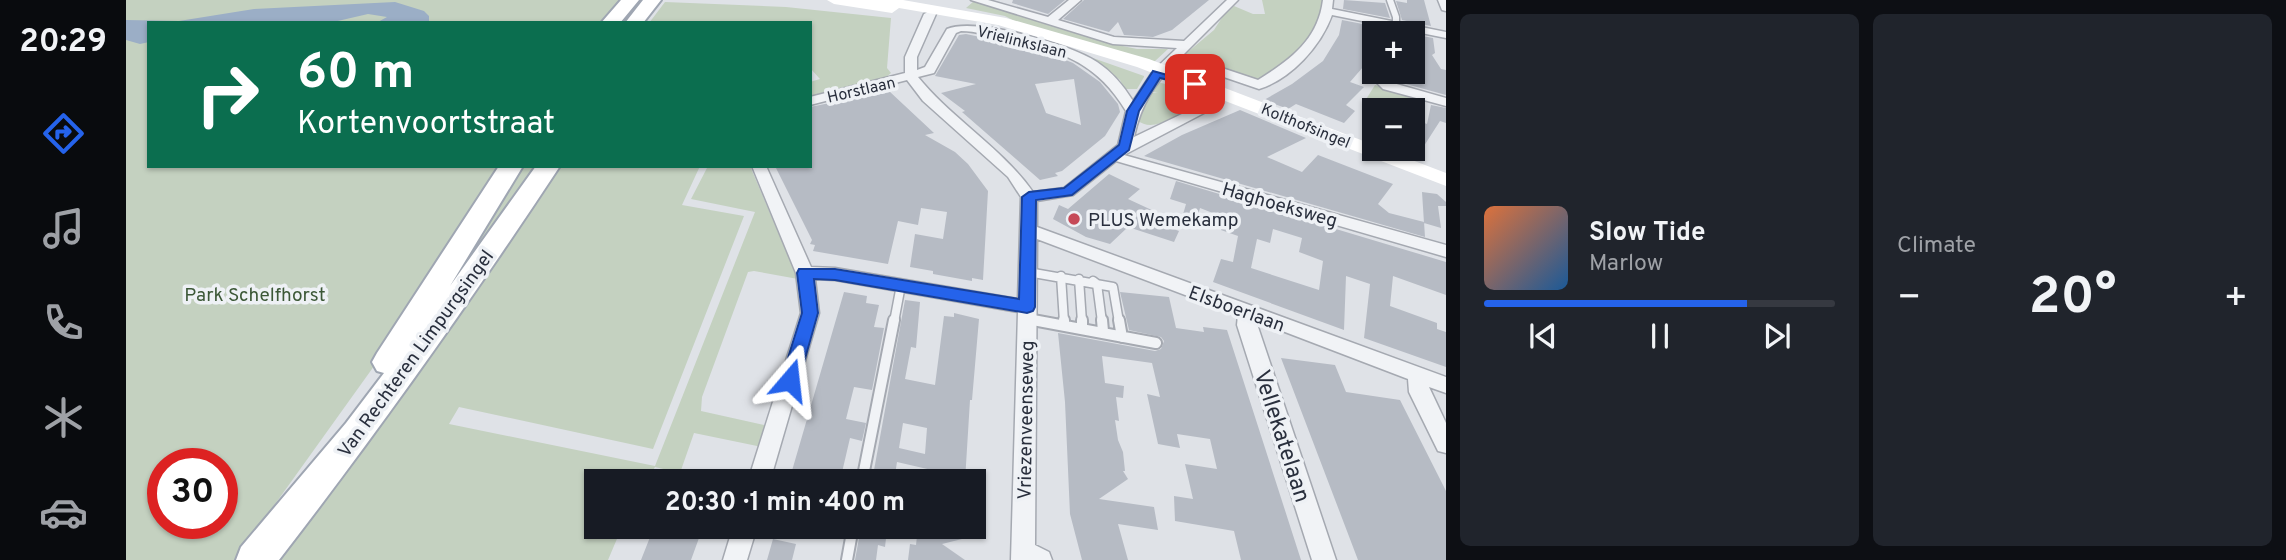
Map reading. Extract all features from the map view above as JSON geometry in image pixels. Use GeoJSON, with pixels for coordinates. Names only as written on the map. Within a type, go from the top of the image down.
{"type":"FeatureCollection","features":[{"type":"Feature","properties":{"kind":"main road"},"geometry":{"type":"LineString","coordinates":[[612,21],[630,0]]}},
{"type":"Feature","properties":{"kind":"main road"},"geometry":{"type":"LineString","coordinates":[[636,21],[652,0]]}},
{"type":"Feature","properties":{"kind":"main road","name":"Kolthofsingel"},"geometry":{"type":"LineString","coordinates":[[834,0],[935,7]]}},
{"type":"Feature","properties":{"kind":"main road","name":"Kolthofsingel"},"geometry":{"type":"LineString","coordinates":[[876,0],[935,7],[1048,29],[1103,52],[1164,66],[1205,86],[1446,180]]}},
{"type":"Feature","properties":{"kind":"main road","name":"Van Rechteren Limpurgsingel"},"geometry":{"type":"LineString","coordinates":[[264,547],[399,345],[510,168]]}},
{"type":"Feature","properties":{"kind":"main road","name":"Van Rechteren Limpurgsingel"},"geometry":{"type":"LineString","coordinates":[[264,547],[358,433],[470,280],[547,168]]}},
{"type":"Feature","properties":{"kind":"street","name":"Vrielinkslaan"},"geometry":{"type":"LineString","coordinates":[[976,0],[1048,29],[1113,40],[1184,45]]}},
{"type":"Feature","properties":{"kind":"street"},"geometry":{"type":"LineString","coordinates":[[1048,29],[1076,0]]}},
{"type":"Feature","properties":{"kind":"street"},"geometry":{"type":"LineString","coordinates":[[1119,151],[1133,111],[1164,66],[1233,0]]}},
{"type":"Feature","properties":{"kind":"street"},"geometry":{"type":"LineString","coordinates":[[1443,0],[1446,8]]}},
{"type":"Feature","properties":{"kind":"street"},"geometry":{"type":"LineString","coordinates":[[1164,66],[1259,85],[1307,51],[1328,5],[1374,21]]}},
{"type":"Feature","properties":{"kind":"street"},"geometry":{"type":"LineString","coordinates":[[935,7],[911,57],[911,77],[922,92],[1013,174],[1029,197],[1068,192],[1119,151],[1216,103]]}},
{"type":"Feature","properties":{"kind":"street","name":"Vrielinkslaan"},"geometry":{"type":"LineString","coordinates":[[911,77],[930,70],[955,29],[965,28],[1045,43],[1082,57],[1113,79],[1133,111]]}},
{"type":"Feature","properties":{"kind":"street"},"geometry":{"type":"LineString","coordinates":[[1425,32],[1446,35]]}},
{"type":"Feature","properties":{"kind":"street","name":"Horstlaan"},"geometry":{"type":"LineString","coordinates":[[812,101],[911,77]]}},
{"type":"Feature","properties":{"kind":"street"},"geometry":{"type":"LineString","coordinates":[[1387,84],[1446,102]]}},
{"type":"Feature","properties":{"kind":"street","name":"Haghoeksweg"},"geometry":{"type":"LineString","coordinates":[[1119,151],[1446,251]]}},
{"type":"Feature","properties":{"kind":"street"},"geometry":{"type":"LineString","coordinates":[[760,168],[805,273],[810,313],[763,469]]}},
{"type":"Feature","properties":{"kind":"street","name":"Vriezenveenseweg"},"geometry":{"type":"LineString","coordinates":[[1029,197],[1026,313],[1029,557]]}},
{"type":"Feature","properties":{"kind":"street","name":"Elsboerlaan"},"geometry":{"type":"LineString","coordinates":[[1029,230],[1446,385]]}},
{"type":"Feature","properties":{"kind":"street"},"geometry":{"type":"LineString","coordinates":[[805,273],[818,272],[901,285],[1026,313]]}},
{"type":"Feature","properties":{"kind":"street","name":"Vellekatelaan"},"geometry":{"type":"LineString","coordinates":[[1247,312],[1246,325],[1324,560]]}},
{"type":"Feature","properties":{"kind":"street"},"geometry":{"type":"LineString","coordinates":[[1418,375],[1419,392],[1446,444]]}},
{"type":"Feature","properties":{"kind":"street"},"geometry":{"type":"LineString","coordinates":[[734,560],[741,539]]}},
{"type":"Feature","properties":{"kind":"lane"},"geometry":{"type":"LineString","coordinates":[[1390,0],[1395,21]]}},
{"type":"Feature","properties":{"kind":"lane"},"geometry":{"type":"LineString","coordinates":[[1027,272],[1093,281],[1113,288],[1122,337]]}},
{"type":"Feature","properties":{"kind":"lane"},"geometry":{"type":"LineString","coordinates":[[1061,276],[1064,324]]}},
{"type":"Feature","properties":{"kind":"lane"},"geometry":{"type":"LineString","coordinates":[[1079,279],[1082,327]]}},
{"type":"Feature","properties":{"kind":"lane"},"geometry":{"type":"LineString","coordinates":[[1093,281],[1097,284],[1103,331]]}},
{"type":"Feature","properties":{"kind":"lane"},"geometry":{"type":"LineString","coordinates":[[864,469],[901,285]]}},
{"type":"Feature","properties":{"kind":"lane"},"geometry":{"type":"LineString","coordinates":[[1026,313],[1064,324],[1156,343]]}},
{"type":"Feature","properties":{"kind":"lane"},"geometry":{"type":"LineString","coordinates":[[846,560],[850,539]]}},
{"type":"Feature","properties":{"kind":"green space","name":"Park Schelfhorst"},"geometry":{"type":"Polygon","coordinates":[[[126,0],[627,0],[608,21],[147,21],[147,168],[502,168],[387,348],[235,560],[126,560],[126,0]]]}},
{"type":"Feature","properties":{"kind":"green space"},"geometry":{"type":"Polygon","coordinates":[[[1262,0],[1324,0],[1322,14],[1310,37],[1281,65],[1259,80],[1183,56],[1214,30],[1234,6],[1253,14],[1265,14],[1262,0]]]}},
{"type":"Feature","properties":{"kind":"green space"},"geometry":{"type":"Polygon","coordinates":[[[974,1],[1108,43],[1137,49],[1168,49],[1154,62],[1022,25],[1005,16],[966,8],[974,1]]]}},
{"type":"Feature","properties":{"kind":"green space"},"geometry":{"type":"Polygon","coordinates":[[[665,2],[786,7],[891,18],[887,68],[891,73],[885,78],[812,96],[812,81],[820,79],[812,70],[812,21],[651,21],[665,2]]]}},
{"type":"Feature","properties":{"kind":"green space"},"geometry":{"type":"Polygon","coordinates":[[[1090,57],[1144,77],[1137,89],[1124,89],[1120,80],[1090,57]]]}},
{"type":"Feature","properties":{"kind":"green space"},"geometry":{"type":"Polygon","coordinates":[[[1158,82],[1209,96],[1195,96],[1198,98],[1190,102],[1189,110],[1169,120],[1143,124],[1137,120],[1151,93],[1158,93],[1152,92],[1158,82]]]}},
{"type":"Feature","properties":{"kind":"green space"},"geometry":{"type":"Polygon","coordinates":[[[1375,85],[1419,98],[1367,98],[1375,85]]]}},
{"type":"Feature","properties":{"kind":"green space"},"geometry":{"type":"Polygon","coordinates":[[[519,168],[538,168],[446,294],[519,168]]]}},
{"type":"Feature","properties":{"kind":"green space"},"geometry":{"type":"Polygon","coordinates":[[[556,168],[699,168],[682,205],[744,216],[653,449],[459,407],[449,424],[655,466],[755,212],[691,199],[707,168],[751,168],[798,279],[748,272],[702,397],[701,411],[769,426],[762,447],[694,433],[681,469],[584,469],[584,539],[617,539],[608,560],[275,560],[556,168]]]}},
{"type":"Feature","properties":{"kind":"water"},"geometry":{"type":"Polygon","coordinates":[[[395,2],[424,11],[429,16],[429,21],[380,21],[387,17],[368,14],[338,21],[179,21],[254,9],[395,2]]]}},
{"type":"Feature","properties":{"kind":"water"},"geometry":{"type":"Polygon","coordinates":[[[126,20],[179,21],[147,21],[147,42],[140,44],[126,40],[126,20]]]}},
{"type":"Feature","properties":{"kind":"building"},"geometry":{"type":"Polygon","coordinates":[[[1013,0],[1065,0],[1048,14],[1012,3],[1013,0]]]}},
{"type":"Feature","properties":{"kind":"building"},"geometry":{"type":"Polygon","coordinates":[[[1084,0],[1209,0],[1172,30],[1153,37],[1124,35],[1118,22],[1109,32],[1063,19],[1084,0]]]}},
{"type":"Feature","properties":{"kind":"building"},"geometry":{"type":"Polygon","coordinates":[[[1344,0],[1385,3],[1390,18],[1343,9],[1344,0]]]}},
{"type":"Feature","properties":{"kind":"building"},"geometry":{"type":"Polygon","coordinates":[[[1407,0],[1424,0],[1431,26],[1425,25],[1425,21],[1402,20],[1396,1],[1407,3],[1407,0]]]}},
{"type":"Feature","properties":{"kind":"building"},"geometry":{"type":"Polygon","coordinates":[[[1342,20],[1362,24],[1362,68],[1350,82],[1364,87],[1346,105],[1355,111],[1344,123],[1296,104],[1288,109],[1264,100],[1323,61],[1339,35],[1342,20]]]}},
{"type":"Feature","properties":{"kind":"building"},"geometry":{"type":"Polygon","coordinates":[[[966,34],[1041,50],[1073,63],[1100,82],[1118,104],[1120,112],[1105,136],[1062,171],[1055,173],[1058,176],[1040,180],[962,112],[965,111],[941,93],[976,84],[935,76],[959,35],[966,34]],[[1074,79],[1035,84],[1046,113],[1081,125],[1074,79]]]}},
{"type":"Feature","properties":{"kind":"building"},"geometry":{"type":"Polygon","coordinates":[[[1425,36],[1433,38],[1435,53],[1432,55],[1441,69],[1446,70],[1446,95],[1406,84],[1425,84],[1425,36]]]}},
{"type":"Feature","properties":{"kind":"building"},"geometry":{"type":"Polygon","coordinates":[[[889,91],[934,133],[925,135],[955,152],[968,164],[988,191],[983,280],[972,278],[972,281],[910,267],[915,234],[943,239],[947,212],[921,208],[918,225],[898,221],[888,264],[813,251],[815,245],[810,244],[812,240],[776,168],[812,168],[812,107],[889,91]]]}},
{"type":"Feature","properties":{"kind":"building"},"geometry":{"type":"Polygon","coordinates":[[[1431,105],[1446,108],[1446,123],[1440,121],[1425,144],[1425,123],[1427,124],[1431,105]]]}},
{"type":"Feature","properties":{"kind":"building"},"geometry":{"type":"Polygon","coordinates":[[[1240,110],[1306,138],[1267,157],[1302,172],[1318,155],[1393,184],[1378,204],[1389,213],[1424,222],[1425,237],[1144,156],[1182,135],[1240,110]]]}},
{"type":"Feature","properties":{"kind":"building"},"geometry":{"type":"Polygon","coordinates":[[[1109,174],[1140,189],[1128,199],[1156,212],[1151,221],[1179,231],[1174,242],[1128,227],[1110,244],[1086,237],[1053,219],[1059,205],[1068,209],[1109,174]]]}},
{"type":"Feature","properties":{"kind":"building"},"geometry":{"type":"Polygon","coordinates":[[[1176,181],[1446,262],[1446,295],[1393,276],[1390,306],[1437,323],[1437,329],[1446,332],[1446,367],[1364,338],[1370,284],[1346,276],[1344,330],[1213,282],[1221,259],[1233,262],[1238,236],[1221,230],[1223,217],[1200,208],[1196,222],[1182,218],[1186,204],[1170,199],[1176,181]],[[1273,229],[1270,243],[1257,239],[1251,268],[1319,290],[1323,261],[1299,252],[1302,238],[1273,229]]]}},
{"type":"Feature","properties":{"kind":"building"},"geometry":{"type":"Polygon","coordinates":[[[1422,192],[1437,194],[1446,202],[1446,206],[1438,206],[1441,228],[1424,223],[1422,192]]]}},
{"type":"Feature","properties":{"kind":"building"},"geometry":{"type":"Polygon","coordinates":[[[844,292],[867,296],[866,303],[879,305],[874,327],[884,328],[872,390],[854,387],[846,419],[866,423],[862,441],[850,438],[843,469],[792,469],[844,292]]]}},
{"type":"Feature","properties":{"kind":"building"},"geometry":{"type":"Polygon","coordinates":[[[1120,292],[1169,297],[1176,328],[1204,332],[1203,327],[1227,330],[1301,560],[1241,560],[1234,531],[1175,521],[1174,496],[1193,499],[1185,464],[1217,469],[1210,439],[1177,434],[1180,448],[1158,444],[1147,394],[1160,397],[1152,363],[1102,356],[1105,383],[1124,386],[1123,398],[1116,397],[1119,421],[1115,420],[1123,452],[1123,471],[1128,479],[1099,499],[1154,507],[1158,530],[1118,524],[1128,560],[1082,560],[1070,514],[1065,402],[1058,333],[1155,351],[1161,349],[1164,341],[1161,337],[1129,330],[1120,292]]]}},
{"type":"Feature","properties":{"kind":"building"},"geometry":{"type":"Polygon","coordinates":[[[905,300],[920,302],[916,348],[911,347],[905,379],[935,385],[944,316],[954,317],[954,313],[979,319],[966,469],[927,469],[897,462],[896,469],[874,469],[905,300]],[[903,423],[899,448],[925,454],[927,428],[903,423]]]}},
{"type":"Feature","properties":{"kind":"building"},"geometry":{"type":"Polygon","coordinates":[[[1281,358],[1335,365],[1346,392],[1400,400],[1446,491],[1446,560],[1358,560],[1281,358]]]}},
{"type":"Feature","properties":{"kind":"building"},"geometry":{"type":"Polygon","coordinates":[[[649,539],[699,539],[691,560],[641,560],[649,539]]]}},
{"type":"Feature","properties":{"kind":"building"},"geometry":{"type":"Polygon","coordinates":[[[773,539],[796,544],[792,560],[767,560],[773,539]]]}},
{"type":"Feature","properties":{"kind":"building"},"geometry":{"type":"Polygon","coordinates":[[[859,539],[886,539],[885,547],[878,545],[876,560],[855,560],[859,539]]]}},
{"type":"Feature","properties":{"kind":"building"},"geometry":{"type":"Polygon","coordinates":[[[917,539],[962,539],[942,544],[965,560],[908,560],[910,544],[916,545],[917,539]]]}},
{"type":"Feature","properties":{"kind":"place","name":"PLUS Wemekamp"},"geometry":{"type":"Point","coordinates":[1074,219]}},
{"type":"Feature","properties":{"kind":"route"},"geometry":{"type":"LineString","coordinates":[[790,380],[810,313],[805,273],[835,274],[1027,307],[1029,197],[1068,192],[1125,147],[1133,111],[1157,74],[1195,84]]}}]}
